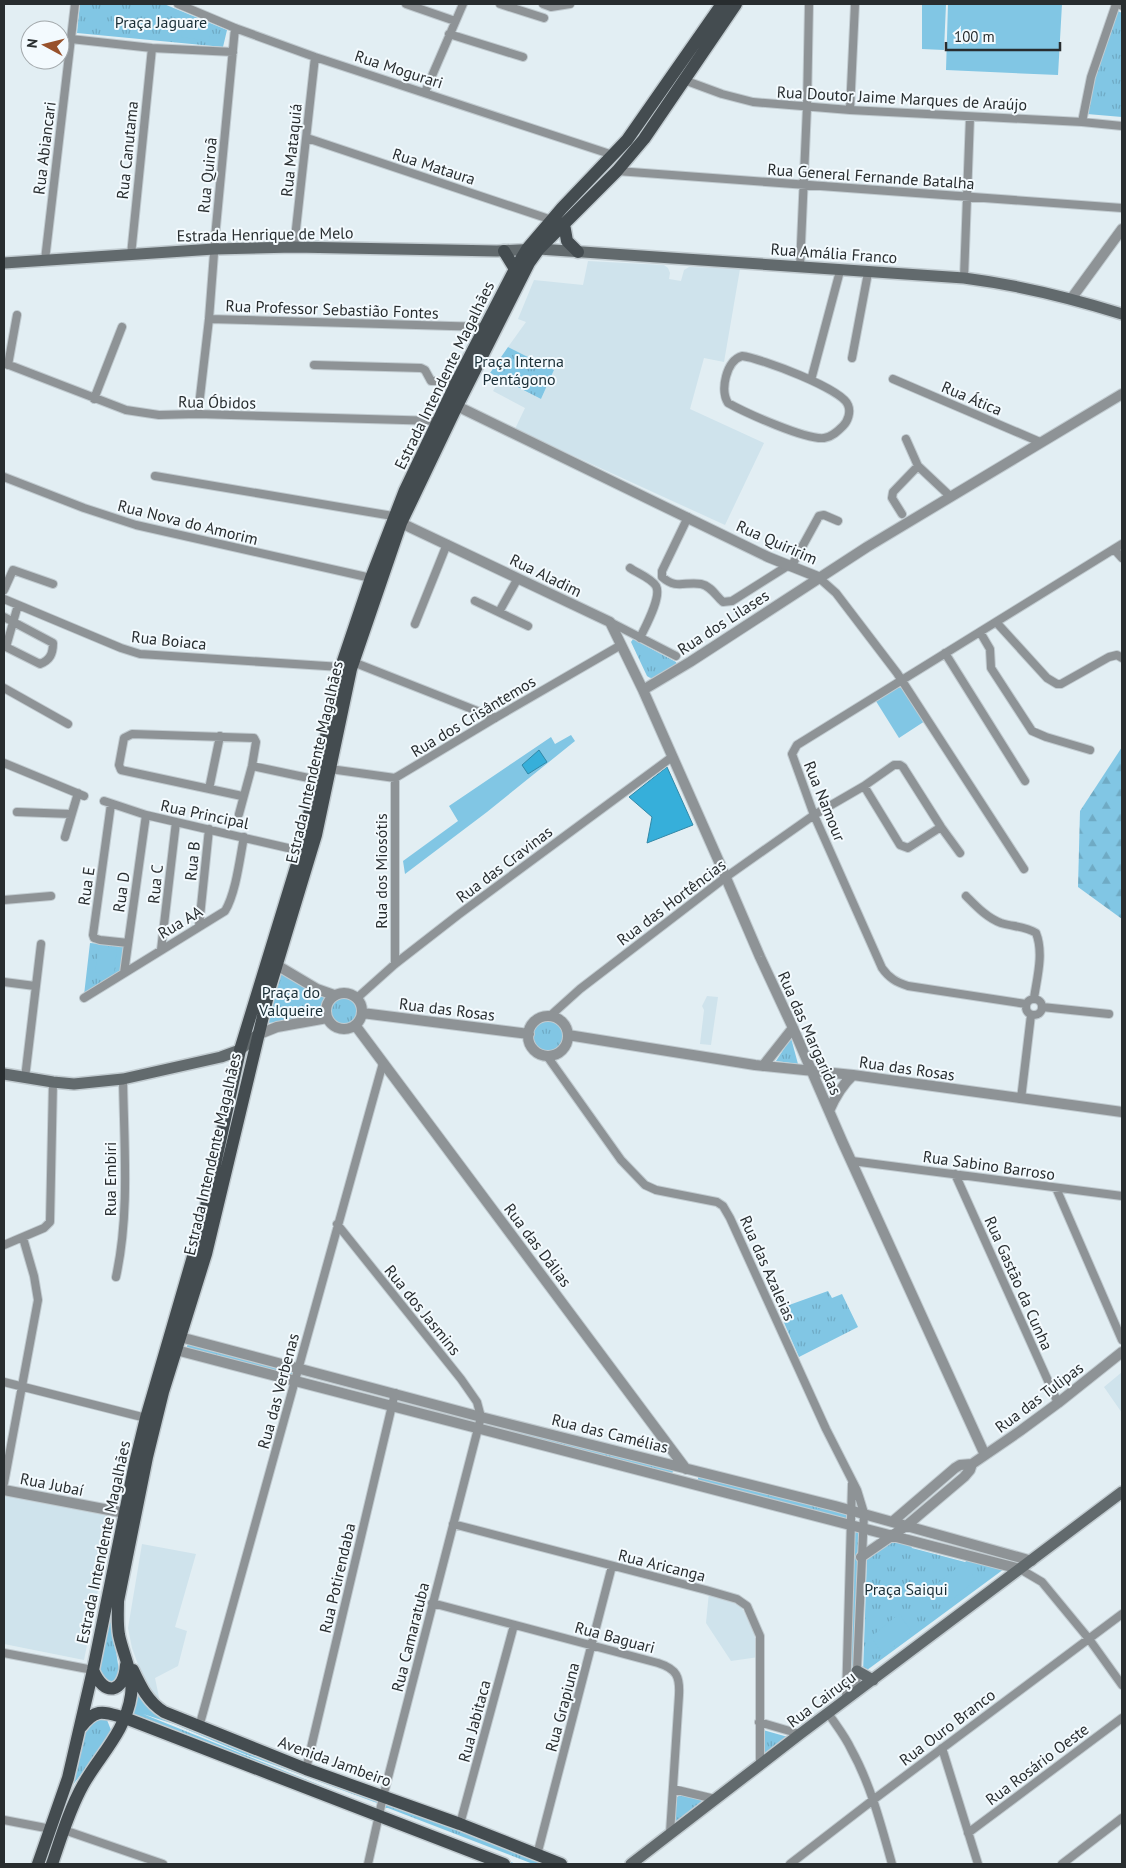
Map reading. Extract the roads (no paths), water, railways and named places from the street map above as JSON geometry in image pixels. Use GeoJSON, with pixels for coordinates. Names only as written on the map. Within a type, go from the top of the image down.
{"type":"FeatureCollection","features":[{"type":"Feature","properties":{"kind":"main road","name":"Estrada Intendente Magalhães"},"geometry":{"type":"LineString","coordinates":[[52,1864],[57,1830],[146,1418],[201,1229],[240,1050],[301,851],[370,578],[438,421],[514,269],[558,222],[639,125],[722,4]]}},
{"type":"Feature","properties":{"kind":"main road","name":"Estrada Intendente Magalhães"},"geometry":{"type":"LineString","coordinates":[[558,222],[617,171],[644,139],[736,4]]}},
{"type":"Feature","properties":{"kind":"main road"},"geometry":{"type":"LineString","coordinates":[[558,222],[567,241],[578,252]]}},
{"type":"Feature","properties":{"kind":"main road","name":"Estrada Henrique de Melo"},"geometry":{"type":"LineString","coordinates":[[4,263],[214,249],[294,247],[504,251],[533,249]]}},
{"type":"Feature","properties":{"kind":"main road","name":"Estrada Intendente Magalhães"},"geometry":{"type":"LineString","coordinates":[[38,1864],[81,1788],[118,1732],[125,1718],[132,1692],[126,1656],[120,1636],[118,1600],[147,1457],[163,1392],[206,1254],[257,1035],[314,842],[346,687],[347,664],[397,519],[457,406],[533,249]]}},
{"type":"Feature","properties":{"kind":"main road","name":"Rua Amália Franco"},"geometry":{"type":"LineString","coordinates":[[533,249],[964,278],[993,282],[1071,299],[1122,314]]}},
{"type":"Feature","properties":{"kind":"main road"},"geometry":{"type":"LineString","coordinates":[[504,251],[514,269]]}},
{"type":"Feature","properties":{"kind":"main road"},"geometry":{"type":"LineString","coordinates":[[4,1074],[53,1082],[93,1084],[202,1062],[240,1050],[257,1035]]}},
{"type":"Feature","properties":{"kind":"main road","name":"Rua Cairuçu"},"geometry":{"type":"LineString","coordinates":[[631,1864],[800,1734],[1122,1492]]}},
{"type":"Feature","properties":{"kind":"main road"},"geometry":{"type":"LineString","coordinates":[[93,1670],[100,1684],[105,1688],[112,1689],[121,1684],[125,1677],[126,1656]]}},
{"type":"Feature","properties":{"kind":"main road","name":"Avenida Jambeiro"},"geometry":{"type":"LineString","coordinates":[[126,1656],[142,1690],[155,1706],[199,1727],[306,1769],[460,1824],[560,1864]]}},
{"type":"Feature","properties":{"kind":"main road"},"geometry":{"type":"LineString","coordinates":[[857,1671],[873,1680]]}},
{"type":"Feature","properties":{"kind":"main road"},"geometry":{"type":"LineString","coordinates":[[80,1728],[90,1716],[96,1713],[106,1712],[125,1718],[504,1864]]}},
{"type":"Feature","properties":{"kind":"street","name":"Rua Abiancari"},"geometry":{"type":"LineString","coordinates":[[45,260],[75,4]]}},
{"type":"Feature","properties":{"kind":"street","name":"Rua Mogurari"},"geometry":{"type":"LineString","coordinates":[[178,4],[192,7],[235,28],[315,57],[614,155]]}},
{"type":"Feature","properties":{"kind":"street"},"geometry":{"type":"LineString","coordinates":[[406,4],[455,21]]}},
{"type":"Feature","properties":{"kind":"street"},"geometry":{"type":"LineString","coordinates":[[425,92],[463,4]]}},
{"type":"Feature","properties":{"kind":"street"},"geometry":{"type":"LineString","coordinates":[[500,4],[544,18]]}},
{"type":"Feature","properties":{"kind":"street"},"geometry":{"type":"LineString","coordinates":[[542,4],[551,7],[570,4]]}},
{"type":"Feature","properties":{"kind":"street"},"geometry":{"type":"LineString","coordinates":[[800,267],[807,107],[808,4]]}},
{"type":"Feature","properties":{"kind":"street"},"geometry":{"type":"LineString","coordinates":[[850,110],[856,4]]}},
{"type":"Feature","properties":{"kind":"street"},"geometry":{"type":"LineString","coordinates":[[1082,122],[1091,77],[1116,4]]}},
{"type":"Feature","properties":{"kind":"street","name":"Rua Quiroã"},"geometry":{"type":"LineString","coordinates":[[198,414],[209,319],[235,28]]}},
{"type":"Feature","properties":{"kind":"street"},"geometry":{"type":"LineString","coordinates":[[450,34],[523,57]]}},
{"type":"Feature","properties":{"kind":"street"},"geometry":{"type":"LineString","coordinates":[[71,39],[152,48],[233,52]]}},
{"type":"Feature","properties":{"kind":"street","name":"Rua Canutama"},"geometry":{"type":"LineString","coordinates":[[130,255],[152,48]]}},
{"type":"Feature","properties":{"kind":"street","name":"Rua Mataquiá"},"geometry":{"type":"LineString","coordinates":[[294,247],[315,57]]}},
{"type":"Feature","properties":{"kind":"street","name":"Rua Doutor Jaime Marques de Araújo"},"geometry":{"type":"LineString","coordinates":[[684,80],[739,100],[850,110],[1082,122],[1122,126]]}},
{"type":"Feature","properties":{"kind":"street"},"geometry":{"type":"LineString","coordinates":[[964,278],[970,117]]}},
{"type":"Feature","properties":{"kind":"street","name":"Rua Mataura"},"geometry":{"type":"LineString","coordinates":[[307,138],[558,222]]}},
{"type":"Feature","properties":{"kind":"street","name":"Rua General Fernande Batalha"},"geometry":{"type":"LineString","coordinates":[[617,171],[1122,208]]}},
{"type":"Feature","properties":{"kind":"street"},"geometry":{"type":"LineString","coordinates":[[1071,299],[1122,228]]}},
{"type":"Feature","properties":{"kind":"street"},"geometry":{"type":"LineString","coordinates":[[811,380],[840,271]]}},
{"type":"Feature","properties":{"kind":"street"},"geometry":{"type":"LineString","coordinates":[[852,358],[868,273]]}},
{"type":"Feature","properties":{"kind":"street"},"geometry":{"type":"LineString","coordinates":[[6,364],[17,315]]}},
{"type":"Feature","properties":{"kind":"street","name":"Rua Professor Sebastião Fontes"},"geometry":{"type":"LineString","coordinates":[[209,319],[485,327]]}},
{"type":"Feature","properties":{"kind":"street"},"geometry":{"type":"LineString","coordinates":[[94,399],[122,327]]}},
{"type":"Feature","properties":{"kind":"street"},"geometry":{"type":"LineString","coordinates":[[742,356],[811,380],[839,395],[848,405],[849,415],[846,424],[826,438],[807,436],[736,407],[728,403],[724,392],[725,380],[732,365],[735,360],[742,356]]}},
{"type":"Feature","properties":{"kind":"street","name":"Rua Óbidos"},"geometry":{"type":"LineString","coordinates":[[6,364],[113,406],[142,413],[158,415],[198,414],[438,421]]}},
{"type":"Feature","properties":{"kind":"street"},"geometry":{"type":"LineString","coordinates":[[314,365],[421,368],[425,370],[431,381],[457,381]]}},
{"type":"Feature","properties":{"kind":"street","name":"Rua Ática"},"geometry":{"type":"LineString","coordinates":[[893,379],[1040,442]]}},
{"type":"Feature","properties":{"kind":"street","name":"Rua Quiririm"},"geometry":{"type":"LineString","coordinates":[[457,406],[790,566],[818,577],[1122,394]]}},
{"type":"Feature","properties":{"kind":"street"},"geometry":{"type":"LineString","coordinates":[[906,439],[918,466],[950,496]]}},
{"type":"Feature","properties":{"kind":"street"},"geometry":{"type":"LineString","coordinates":[[902,514],[892,498],[893,492],[918,466]]}},
{"type":"Feature","properties":{"kind":"street"},"geometry":{"type":"LineString","coordinates":[[155,476],[397,519]]}},
{"type":"Feature","properties":{"kind":"street","name":"Rua Nova do Amorim"},"geometry":{"type":"LineString","coordinates":[[4,477],[84,508],[136,525],[370,578]]}},
{"type":"Feature","properties":{"kind":"street"},"geometry":{"type":"LineString","coordinates":[[688,517],[662,571],[662,577],[672,584],[683,586],[701,584],[714,591],[723,602],[727,603],[732,602],[790,566],[819,516],[824,515],[838,521]]}},
{"type":"Feature","properties":{"kind":"street","name":"Rua Aladim"},"geometry":{"type":"LineString","coordinates":[[397,519],[676,656]]}},
{"type":"Feature","properties":{"kind":"street"},"geometry":{"type":"LineString","coordinates":[[415,624],[447,544]]}},
{"type":"Feature","properties":{"kind":"street","name":"Rua Namour"},"geometry":{"type":"LineString","coordinates":[[1026,1004],[908,986],[896,982],[888,976],[882,968],[814,815],[792,754],[797,745],[1122,544]]}},
{"type":"Feature","properties":{"kind":"street"},"geometry":{"type":"LineString","coordinates":[[1114,549],[1122,558]]}},
{"type":"Feature","properties":{"kind":"street"},"geometry":{"type":"LineString","coordinates":[[630,568],[651,581],[656,587],[658,597],[640,638]]}},
{"type":"Feature","properties":{"kind":"street"},"geometry":{"type":"LineString","coordinates":[[4,590],[13,570],[53,584]]}},
{"type":"Feature","properties":{"kind":"street"},"geometry":{"type":"LineString","coordinates":[[818,577],[836,593],[901,679],[1024,869]]}},
{"type":"Feature","properties":{"kind":"street","name":"Rua dos Lilases"},"geometry":{"type":"LineString","coordinates":[[643,690],[684,666],[818,577]]}},
{"type":"Feature","properties":{"kind":"street"},"geometry":{"type":"LineString","coordinates":[[499,612],[518,578]]}},
{"type":"Feature","properties":{"kind":"street","name":"Rua Boiaca"},"geometry":{"type":"LineString","coordinates":[[4,599],[121,648],[140,654],[347,664],[495,718]]}},
{"type":"Feature","properties":{"kind":"street"},"geometry":{"type":"LineString","coordinates":[[475,601],[528,626]]}},
{"type":"Feature","properties":{"kind":"street"},"geometry":{"type":"LineString","coordinates":[[4,617],[12,621],[53,642],[53,652],[48,661],[40,664],[5,646],[12,621],[18,605]]}},
{"type":"Feature","properties":{"kind":"street","name":"Rua das Margaridas"},"geometry":{"type":"LineString","coordinates":[[610,622],[643,690],[760,958],[985,1455]]}},
{"type":"Feature","properties":{"kind":"street"},"geometry":{"type":"LineString","coordinates":[[996,622],[1047,678],[1057,684],[1061,684],[1109,657],[1117,655],[1122,658]]}},
{"type":"Feature","properties":{"kind":"street"},"geometry":{"type":"LineString","coordinates":[[980,632],[990,649],[991,668],[1032,731],[1090,750]]}},
{"type":"Feature","properties":{"kind":"street","name":"Rua dos Crisântemos"},"geometry":{"type":"LineString","coordinates":[[395,778],[621,645]]}},
{"type":"Feature","properties":{"kind":"street"},"geometry":{"type":"LineString","coordinates":[[945,653],[1025,781]]}},
{"type":"Feature","properties":{"kind":"street"},"geometry":{"type":"LineString","coordinates":[[4,688],[68,724]]}},
{"type":"Feature","properties":{"kind":"street"},"geometry":{"type":"LineString","coordinates":[[239,814],[242,796],[252,766],[256,740],[251,737],[132,734],[126,736],[123,741],[119,765],[120,770],[242,796]]}},
{"type":"Feature","properties":{"kind":"street"},"geometry":{"type":"LineString","coordinates":[[209,789],[220,736]]}},
{"type":"Feature","properties":{"kind":"street","name":"Rua das Cravinas"},"geometry":{"type":"LineString","coordinates":[[357,998],[395,964],[672,757]]}},
{"type":"Feature","properties":{"kind":"street"},"geometry":{"type":"LineString","coordinates":[[4,763],[81,794],[71,814],[65,837]]}},
{"type":"Feature","properties":{"kind":"street","name":"Rua das Hortências"},"geometry":{"type":"LineString","coordinates":[[550,1016],[580,989],[726,877],[814,815],[864,786],[894,765],[900,765],[905,770],[941,827]]}},
{"type":"Feature","properties":{"kind":"street"},"geometry":{"type":"LineString","coordinates":[[252,766],[318,780]]}},
{"type":"Feature","properties":{"kind":"street"},"geometry":{"type":"LineString","coordinates":[[330,770],[395,778]]}},
{"type":"Feature","properties":{"kind":"street","name":"Rua dos Miosótis"},"geometry":{"type":"LineString","coordinates":[[395,778],[395,964]]}},
{"type":"Feature","properties":{"kind":"street"},"geometry":{"type":"LineString","coordinates":[[864,786],[900,845],[904,848],[908,848],[941,827],[960,853]]}},
{"type":"Feature","properties":{"kind":"street","name":"Rua Principal"},"geometry":{"type":"LineString","coordinates":[[108,803],[146,816],[244,836],[301,851]]}},
{"type":"Feature","properties":{"kind":"street","name":"Rua E"},"geometry":{"type":"LineString","coordinates":[[108,803],[93,935],[94,938],[100,940],[128,943]]}},
{"type":"Feature","properties":{"kind":"street"},"geometry":{"type":"LineString","coordinates":[[17,812],[71,814]]}},
{"type":"Feature","properties":{"kind":"street","name":"Rua D"},"geometry":{"type":"LineString","coordinates":[[124,973],[146,816]]}},
{"type":"Feature","properties":{"kind":"street","name":"Rua C"},"geometry":{"type":"LineString","coordinates":[[161,950],[176,822]]}},
{"type":"Feature","properties":{"kind":"street","name":"Rua B"},"geometry":{"type":"LineString","coordinates":[[199,926],[209,829]]}},
{"type":"Feature","properties":{"kind":"street","name":"Rua AA"},"geometry":{"type":"LineString","coordinates":[[84,998],[225,911],[228,906],[244,836]]}},
{"type":"Feature","properties":{"kind":"street"},"geometry":{"type":"LineString","coordinates":[[4,900],[51,896]]}},
{"type":"Feature","properties":{"kind":"street"},"geometry":{"type":"LineString","coordinates":[[966,896],[994,920],[1002,924],[1024,927],[1036,933],[1039,940],[1040,953],[1034,998]]}},
{"type":"Feature","properties":{"kind":"street"},"geometry":{"type":"LineString","coordinates":[[25,1078],[41,944]]}},
{"type":"Feature","properties":{"kind":"street"},"geometry":{"type":"LineString","coordinates":[[264,969],[276,966],[317,989],[334,995]]}},
{"type":"Feature","properties":{"kind":"street"},"geometry":{"type":"LineString","coordinates":[[4,982],[36,986]]}},
{"type":"Feature","properties":{"kind":"street"},"geometry":{"type":"LineString","coordinates":[[344,992],[357,998],[360,1002],[362,1013],[356,1025],[347,1029],[337,1028],[327,1018],[325,1008],[327,1002],[334,995],[344,992]]}},
{"type":"Feature","properties":{"kind":"street"},"geometry":{"type":"LineString","coordinates":[[1031,1015],[1027,1012],[1026,1004],[1034,998]]}},
{"type":"Feature","properties":{"kind":"street"},"geometry":{"type":"LineString","coordinates":[[1034,998],[1039,1000],[1042,1007]]}},
{"type":"Feature","properties":{"kind":"street"},"geometry":{"type":"LineString","coordinates":[[1031,1015],[1038,1014],[1042,1007]]}},
{"type":"Feature","properties":{"kind":"street"},"geometry":{"type":"LineString","coordinates":[[1042,1007],[1109,1014]]}},
{"type":"Feature","properties":{"kind":"street","name":"Rua das Rosas"},"geometry":{"type":"LineString","coordinates":[[362,1013],[529,1034]]}},
{"type":"Feature","properties":{"kind":"street"},"geometry":{"type":"LineString","coordinates":[[1021,1099],[1031,1015]]}},
{"type":"Feature","properties":{"kind":"street"},"geometry":{"type":"LineString","coordinates":[[550,1016],[563,1022],[567,1028],[568,1036],[564,1048],[554,1055],[547,1056],[540,1054],[534,1049],[530,1042],[529,1034],[538,1019],[550,1016]]}},
{"type":"Feature","properties":{"kind":"street"},"geometry":{"type":"LineString","coordinates":[[257,1035],[277,1027],[327,1018]]}},
{"type":"Feature","properties":{"kind":"street","name":"Rua das Dálias"},"geometry":{"type":"LineString","coordinates":[[356,1025],[685,1467],[694,1484]]}},
{"type":"Feature","properties":{"kind":"street"},"geometry":{"type":"LineString","coordinates":[[763,1066],[793,1028]]}},
{"type":"Feature","properties":{"kind":"street","name":"Rua das Rosas"},"geometry":{"type":"LineString","coordinates":[[568,1036],[763,1066],[853,1075],[1122,1112]]}},
{"type":"Feature","properties":{"kind":"street","name":"Rua das Azaleias"},"geometry":{"type":"LineString","coordinates":[[547,1056],[622,1160],[645,1185],[656,1190],[717,1202],[727,1212],[826,1429],[860,1497],[864,1513]]}},
{"type":"Feature","properties":{"kind":"street","name":"Rua das Verbenas"},"geometry":{"type":"LineString","coordinates":[[199,1727],[383,1063]]}},
{"type":"Feature","properties":{"kind":"street"},"geometry":{"type":"LineString","coordinates":[[829,1111],[837,1093],[853,1075]]}},
{"type":"Feature","properties":{"kind":"street","name":"Rua Embiri"},"geometry":{"type":"LineString","coordinates":[[116,1277],[122,1246],[125,1207],[124,1079]]}},
{"type":"Feature","properties":{"kind":"street"},"geometry":{"type":"LineString","coordinates":[[4,1245],[44,1228],[49,1225],[51,1219],[53,1082]]}},
{"type":"Feature","properties":{"kind":"street","name":"Rua Sabino Barroso"},"geometry":{"type":"LineString","coordinates":[[852,1161],[1122,1196]]}},
{"type":"Feature","properties":{"kind":"street","name":"Rua Gastão da Cunha"},"geometry":{"type":"LineString","coordinates":[[955,1174],[1058,1403]]}},
{"type":"Feature","properties":{"kind":"street"},"geometry":{"type":"LineString","coordinates":[[1056,1188],[1122,1340]]}},
{"type":"Feature","properties":{"kind":"street","name":"Rua dos Jasmins"},"geometry":{"type":"LineString","coordinates":[[337,1224],[461,1379],[477,1402],[481,1417]]}},
{"type":"Feature","properties":{"kind":"street"},"geometry":{"type":"LineString","coordinates":[[4,1483],[38,1300],[34,1276],[23,1238]]}},
{"type":"Feature","properties":{"kind":"street","name":"Rua das Camélias"},"geometry":{"type":"LineString","coordinates":[[180,1337],[481,1417],[864,1513],[1032,1561]]}},
{"type":"Feature","properties":{"kind":"street","name":"Rua das Camélias"},"geometry":{"type":"LineString","coordinates":[[176,1350],[1020,1569]]}},
{"type":"Feature","properties":{"kind":"street","name":"Rua das Tulipas"},"geometry":{"type":"LineString","coordinates":[[892,1522],[960,1464],[972,1464],[1058,1403],[1122,1352]]}},
{"type":"Feature","properties":{"kind":"street"},"geometry":{"type":"LineString","coordinates":[[4,1382],[146,1418]]}},
{"type":"Feature","properties":{"kind":"street","name":"Rua Potirendaba"},"geometry":{"type":"LineString","coordinates":[[306,1769],[395,1393]]}},
{"type":"Feature","properties":{"kind":"street","name":"Rua Camaratuba"},"geometry":{"type":"LineString","coordinates":[[368,1864],[383,1796],[481,1417]]}},
{"type":"Feature","properties":{"kind":"street","name":"Rua das Tulipas"},"geometry":{"type":"LineString","coordinates":[[861,1557],[906,1526],[964,1478],[972,1464]]}},
{"type":"Feature","properties":{"kind":"street","name":"Rua das Azaleias"},"geometry":{"type":"LineString","coordinates":[[852,1482],[852,1510]]}},
{"type":"Feature","properties":{"kind":"street","name":"Rua Jubaí"},"geometry":{"type":"LineString","coordinates":[[4,1490],[125,1513]]}},
{"type":"Feature","properties":{"kind":"street"},"geometry":{"type":"LineString","coordinates":[[851,1697],[849,1610],[852,1510]]}},
{"type":"Feature","properties":{"kind":"street"},"geometry":{"type":"LineString","coordinates":[[851,1697],[857,1671],[864,1513]]}},
{"type":"Feature","properties":{"kind":"street","name":"Rua Aricanga"},"geometry":{"type":"LineString","coordinates":[[453,1524],[737,1599],[747,1606],[760,1636],[762,1653],[759,1722],[760,1766]]}},
{"type":"Feature","properties":{"kind":"street","name":"Rua Grapiuna"},"geometry":{"type":"LineString","coordinates":[[536,1855],[612,1566]]}},
{"type":"Feature","properties":{"kind":"street"},"geometry":{"type":"LineString","coordinates":[[1020,1569],[1042,1582],[1122,1685]]}},
{"type":"Feature","properties":{"kind":"street","name":"Rua Baguari"},"geometry":{"type":"LineString","coordinates":[[432,1603],[665,1665],[674,1671],[679,1678],[670,1833]]}},
{"type":"Feature","properties":{"kind":"street"},"geometry":{"type":"LineString","coordinates":[[849,1610],[859,1610]]}},
{"type":"Feature","properties":{"kind":"street","name":"Rua Ouro Branco"},"geometry":{"type":"LineString","coordinates":[[790,1864],[1122,1614]]}},
{"type":"Feature","properties":{"kind":"street","name":"Rua Jabitaca"},"geometry":{"type":"LineString","coordinates":[[460,1824],[514,1625]]}},
{"type":"Feature","properties":{"kind":"street"},"geometry":{"type":"LineString","coordinates":[[4,1654],[93,1670]]}},
{"type":"Feature","properties":{"kind":"street"},"geometry":{"type":"LineString","coordinates":[[828,1714],[851,1748],[873,1800],[892,1864]]}},
{"type":"Feature","properties":{"kind":"street","name":"Rua Rosário Oeste"},"geometry":{"type":"LineString","coordinates":[[968,1833],[1122,1718]]}},
{"type":"Feature","properties":{"kind":"street"},"geometry":{"type":"LineString","coordinates":[[759,1722],[800,1734]]}},
{"type":"Feature","properties":{"kind":"street"},"geometry":{"type":"LineString","coordinates":[[942,1748],[978,1864]]}},
{"type":"Feature","properties":{"kind":"street"},"geometry":{"type":"LineString","coordinates":[[674,1788],[715,1799]]}},
{"type":"Feature","properties":{"kind":"street"},"geometry":{"type":"LineString","coordinates":[[1062,1864],[1122,1818]]}},
{"type":"Feature","properties":{"kind":"street"},"geometry":{"type":"LineString","coordinates":[[4,1820],[57,1830],[163,1864]]}},
{"type":"Feature","properties":{"kind":"park label","name":"Praça Jaguare"},"geometry":{"type":"Point","coordinates":[161,22]}},
{"type":"Feature","properties":{"kind":"park label","name":"Praça Interna Pentágono"},"geometry":{"type":"Point","coordinates":[519,370]}},
{"type":"Feature","properties":{"kind":"park label","name":"Praça do Valqueire"},"geometry":{"type":"Point","coordinates":[291,1001]}},
{"type":"Feature","properties":{"kind":"park label","name":"Praça Saiqui"},"geometry":{"type":"Point","coordinates":[906,1589]}}]}
